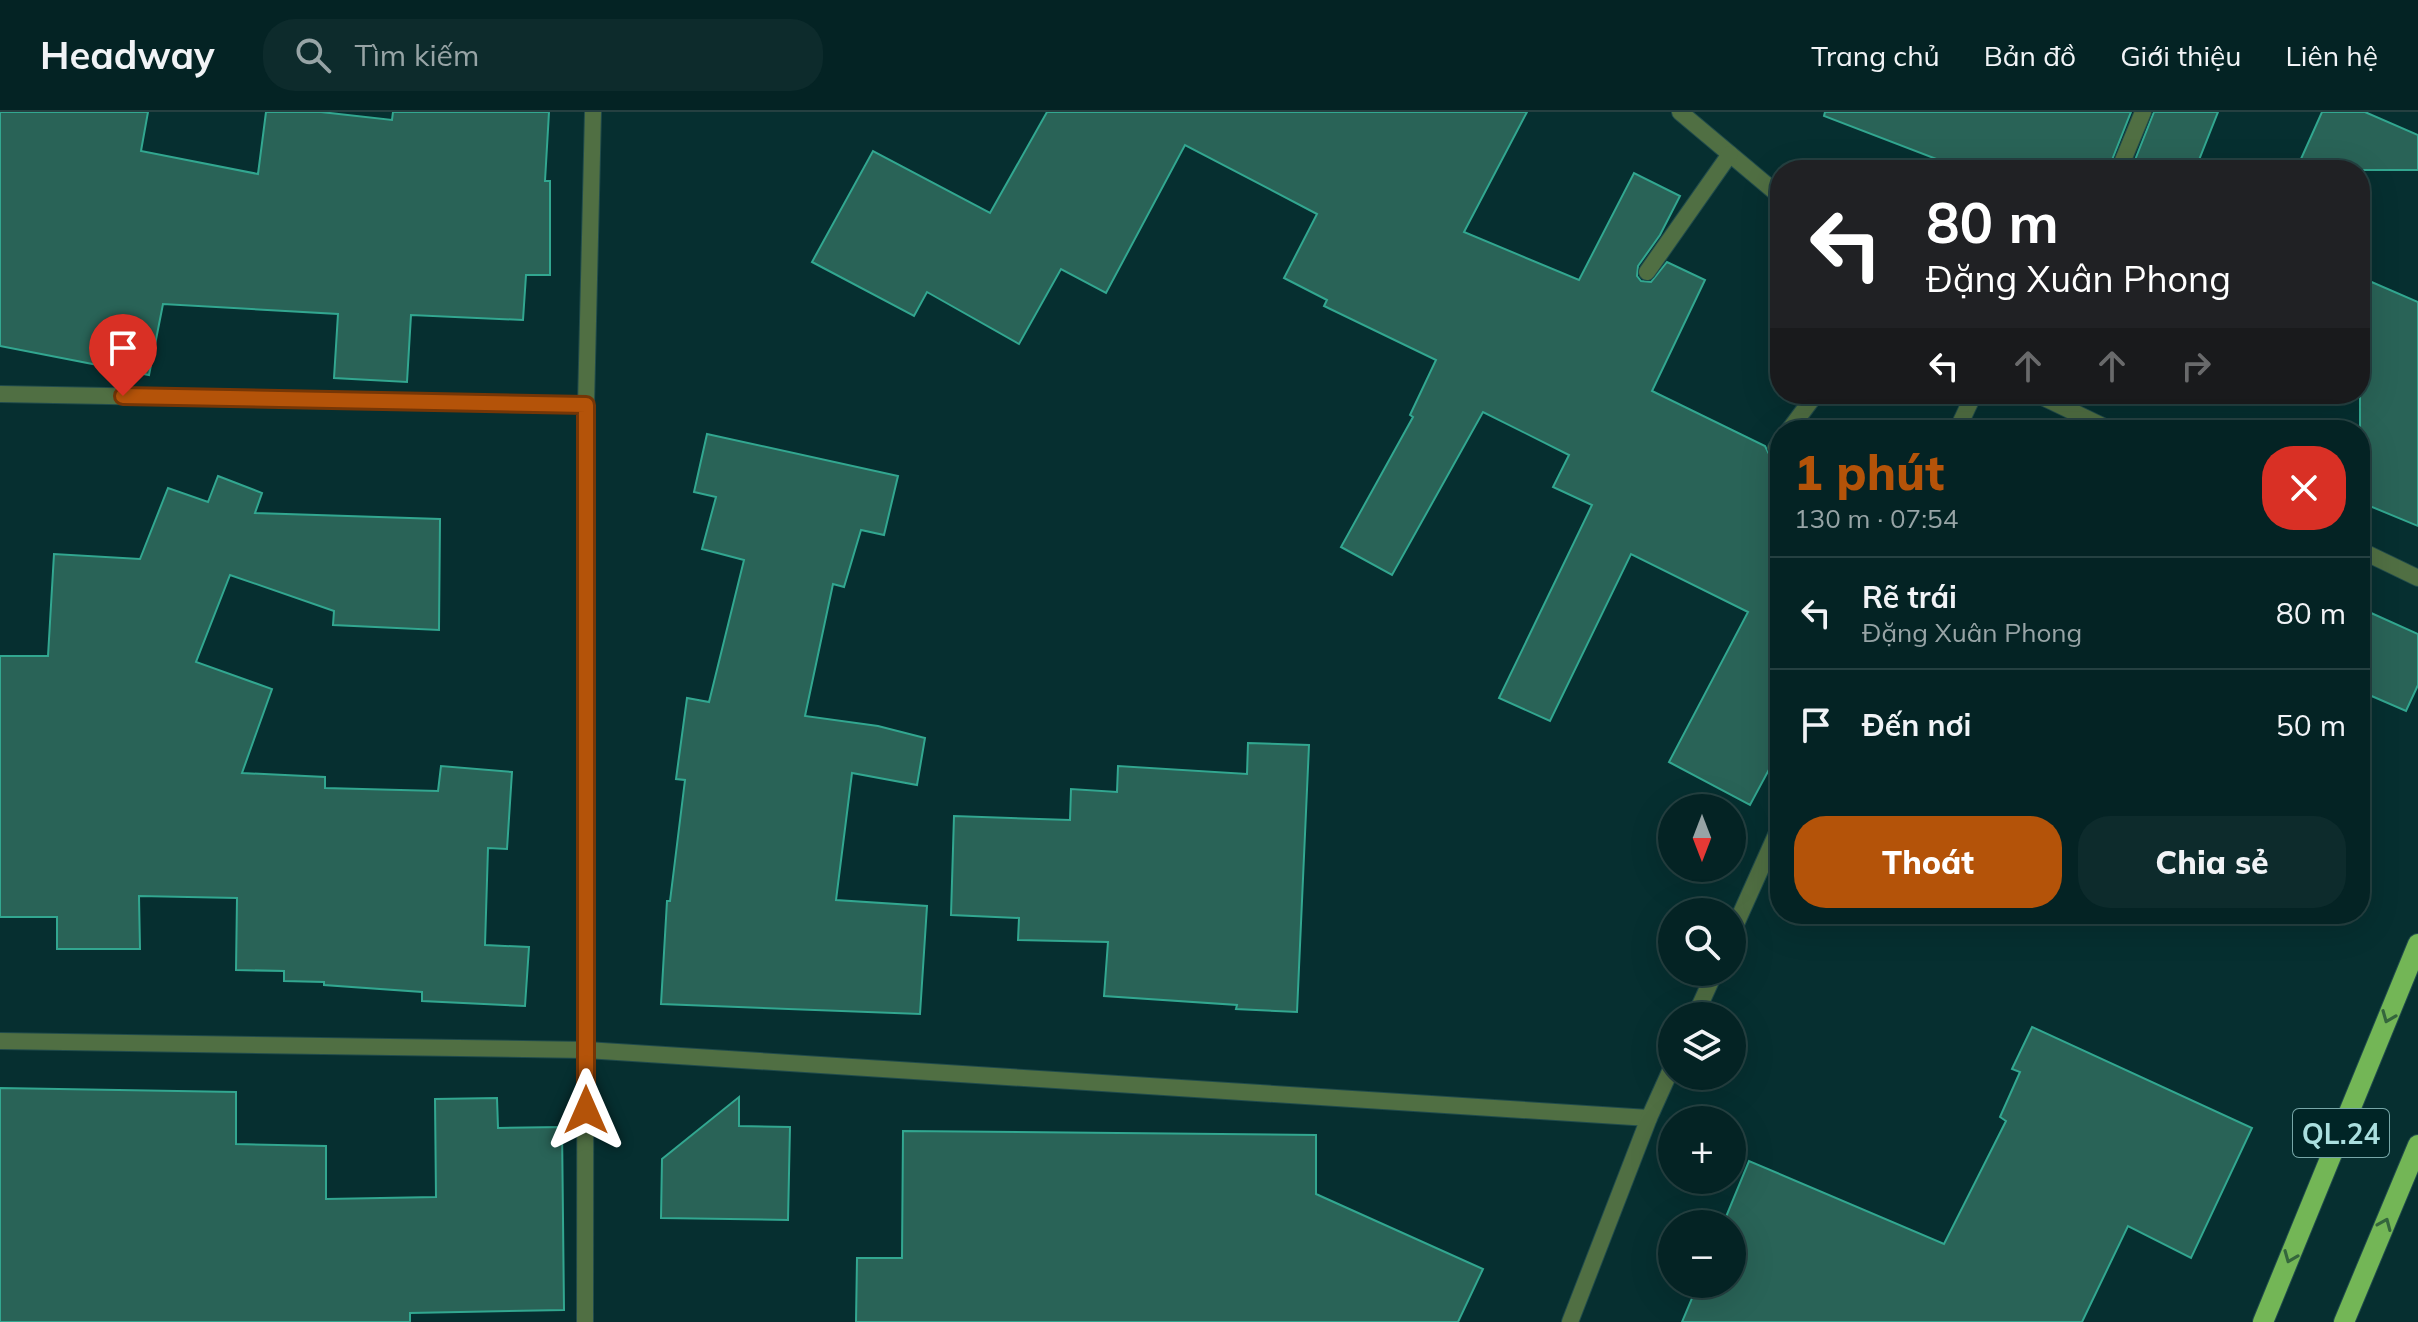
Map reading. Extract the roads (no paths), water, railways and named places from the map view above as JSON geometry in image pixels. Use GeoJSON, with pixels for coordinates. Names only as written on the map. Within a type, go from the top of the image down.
{"type":"FeatureCollection","features":[{"type":"Feature","properties":{"kind":"main road","name":"QL.24"},"geometry":{"type":"LineString","coordinates":[[2263,1322],[2418,944]]}},
{"type":"Feature","properties":{"kind":"main road","name":"QL.24"},"geometry":{"type":"LineString","coordinates":[[2344,1322],[2418,1145]]}},
{"type":"Feature","properties":{"kind":"street"},"geometry":{"type":"LineString","coordinates":[[585,1322],[586,405],[593,112]]}},
{"type":"Feature","properties":{"kind":"street"},"geometry":{"type":"LineString","coordinates":[[1680,112],[1770,188]]}},
{"type":"Feature","properties":{"kind":"street"},"geometry":{"type":"LineString","coordinates":[[2123,160],[2143,112]]}},
{"type":"Feature","properties":{"kind":"street"},"geometry":{"type":"LineString","coordinates":[[1647,272],[1730,154]]}},
{"type":"Feature","properties":{"kind":"street"},"geometry":{"type":"LineString","coordinates":[[0,394],[586,405]]}},
{"type":"Feature","properties":{"kind":"street"},"geometry":{"type":"LineString","coordinates":[[2057,404],[2090,420]]}},
{"type":"Feature","properties":{"kind":"street"},"geometry":{"type":"LineString","coordinates":[[2370,555],[2418,578]]}},
{"type":"Feature","properties":{"kind":"street"},"geometry":{"type":"LineString","coordinates":[[1746,902],[1770,848]]}},
{"type":"Feature","properties":{"kind":"street"},"geometry":{"type":"LineString","coordinates":[[0,1041],[586,1050],[1649,1118]]}},
{"type":"Feature","properties":{"kind":"street"},"geometry":{"type":"LineString","coordinates":[[1570,1322],[1662,1090]]}}]}
